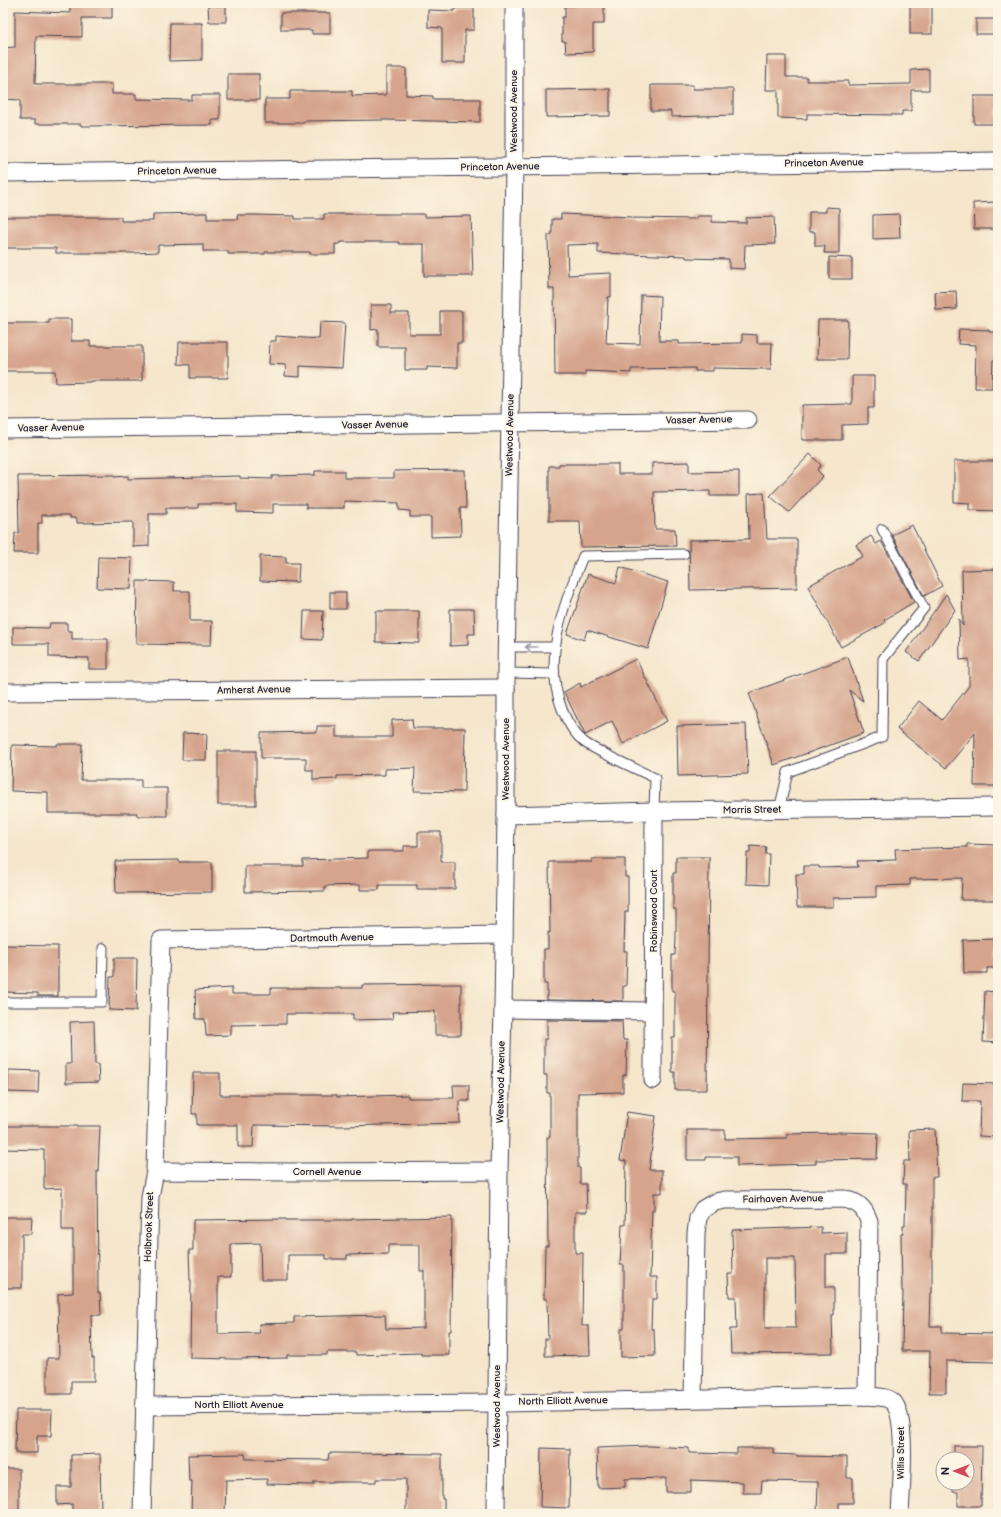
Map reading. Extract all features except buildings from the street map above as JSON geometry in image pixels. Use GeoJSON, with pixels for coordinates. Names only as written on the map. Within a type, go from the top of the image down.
{"type":"FeatureCollection","features":[{"type":"Feature","properties":{"kind":"street","name":"Westwood Avenue"},"geometry":{"type":"LineString","coordinates":[[496,1514],[499,1171],[506,815],[506,647],[514,166],[514,3]]}},
{"type":"Feature","properties":{"kind":"street","name":"Princeton Avenue"},"geometry":{"type":"LineString","coordinates":[[3,173],[998,161]]}},
{"type":"Feature","properties":{"kind":"street","name":"Vasser Avenue"},"geometry":{"type":"LineString","coordinates":[[3,428],[748,420]]}},
{"type":"Feature","properties":{"kind":"street","name":"Amherst Avenue"},"geometry":{"type":"LineString","coordinates":[[3,692],[506,680]]}},
{"type":"Feature","properties":{"kind":"street","name":"Morris Street"},"geometry":{"type":"LineString","coordinates":[[506,815],[654,811],[998,807]]}},
{"type":"Feature","properties":{"kind":"street","name":"Robinswood Court"},"geometry":{"type":"LineString","coordinates":[[653,1080],[654,811]]}},
{"type":"Feature","properties":{"kind":"street","name":"Dartmouth Avenue"},"geometry":{"type":"LineString","coordinates":[[161,940],[504,935]]}},
{"type":"Feature","properties":{"kind":"street","name":"Holbrook Street"},"geometry":{"type":"LineString","coordinates":[[142,1514],[150,1197],[155,1171],[161,940]]}},
{"type":"Feature","properties":{"kind":"street"},"geometry":{"type":"LineString","coordinates":[[503,1009],[653,1010]]}},
{"type":"Feature","properties":{"kind":"street","name":"Cornell Avenue"},"geometry":{"type":"LineString","coordinates":[[155,1171],[499,1171]]}},
{"type":"Feature","properties":{"kind":"street","name":"Fairhaven Avenue"},"geometry":{"type":"LineString","coordinates":[[693,1398],[696,1233],[698,1218],[703,1209],[714,1202],[726,1200],[765,1199],[845,1199],[859,1204],[866,1211],[869,1221],[867,1396]]}},
{"type":"Feature","properties":{"kind":"street","name":"North Elliott Avenue"},"geometry":{"type":"LineString","coordinates":[[144,1406],[497,1403],[693,1398],[867,1396],[886,1398]]}},
{"type":"Feature","properties":{"kind":"street","name":"Willis Street"},"geometry":{"type":"LineString","coordinates":[[886,1398],[892,1401],[897,1407],[902,1431],[900,1514]]}},
{"type":"Feature","properties":{"kind":"lane"},"geometry":{"type":"LineString","coordinates":[[779,810],[788,772],[882,737],[883,659],[924,608],[882,529]]}},
{"type":"Feature","properties":{"kind":"lane"},"geometry":{"type":"LineString","coordinates":[[654,811],[655,778],[591,747],[569,726],[559,703],[554,674],[555,647],[563,608],[583,556],[684,554]]}},
{"type":"Feature","properties":{"kind":"lane"},"geometry":{"type":"LineString","coordinates":[[506,647],[555,647]]}},
{"type":"Feature","properties":{"kind":"lane"},"geometry":{"type":"LineString","coordinates":[[506,680],[554,674]]}},
{"type":"Feature","properties":{"kind":"lane"},"geometry":{"type":"LineString","coordinates":[[3,1002],[102,1002],[103,948]]}}]}
